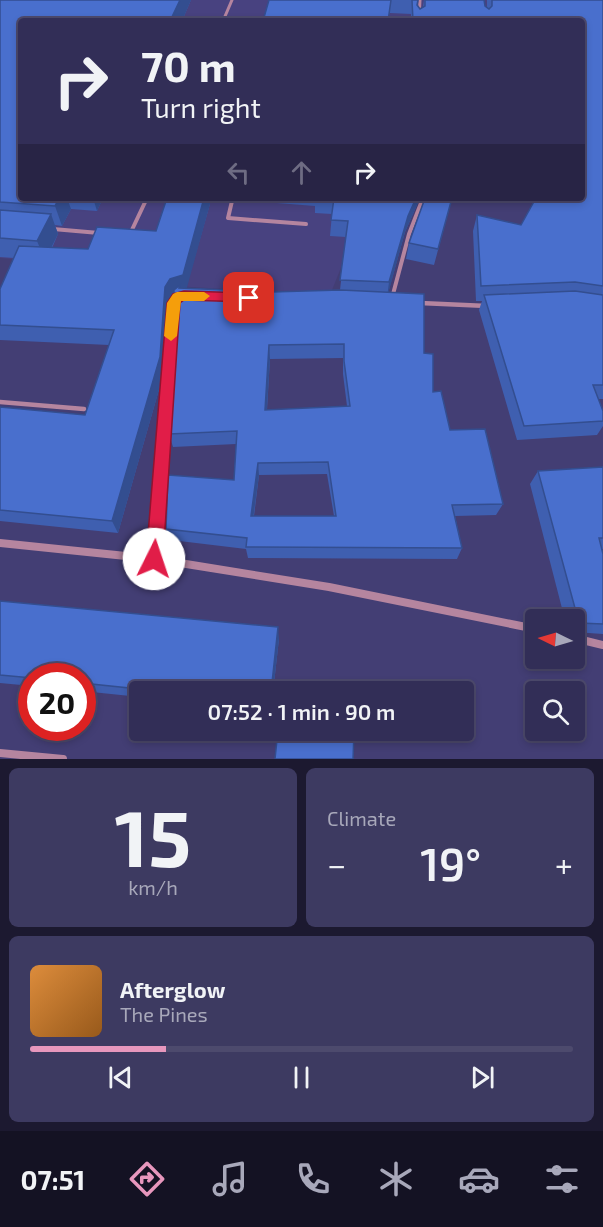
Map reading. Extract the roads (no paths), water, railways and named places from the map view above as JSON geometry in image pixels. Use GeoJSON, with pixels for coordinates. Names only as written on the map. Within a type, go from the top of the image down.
{"type":"FeatureCollection","features":[{"type":"Feature","properties":{"kind":"street"},"geometry":{"type":"LineString","coordinates":[[0,543],[154,559],[329,587],[525,627]]}},
{"type":"Feature","properties":{"kind":"street"},"geometry":{"type":"LineString","coordinates":[[585,641],[603,645]]}},
{"type":"Feature","properties":{"kind":"street"},"geometry":{"type":"LineString","coordinates":[[0,753],[63,759]]}},
{"type":"Feature","properties":{"kind":"lane"},"geometry":{"type":"LineString","coordinates":[[224,18],[232,0]]}},
{"type":"Feature","properties":{"kind":"lane"},"geometry":{"type":"LineString","coordinates":[[419,18],[420,0]]}},
{"type":"Feature","properties":{"kind":"lane"},"geometry":{"type":"LineString","coordinates":[[129,235],[146,201]]}},
{"type":"Feature","properties":{"kind":"lane"},"geometry":{"type":"LineString","coordinates":[[232,201],[228,218],[306,224]]}},
{"type":"Feature","properties":{"kind":"lane"},"geometry":{"type":"LineString","coordinates":[[402,302],[391,301],[409,234],[422,201]]}},
{"type":"Feature","properties":{"kind":"lane"},"geometry":{"type":"LineString","coordinates":[[47,229],[106,233]]}},
{"type":"Feature","properties":{"kind":"lane"},"geometry":{"type":"LineString","coordinates":[[154,559],[173,303],[177,297],[184,295]]}},
{"type":"Feature","properties":{"kind":"lane"},"geometry":{"type":"LineString","coordinates":[[413,302],[490,306]]}},
{"type":"Feature","properties":{"kind":"lane"},"geometry":{"type":"LineString","coordinates":[[0,402],[84,409]]}}]}
